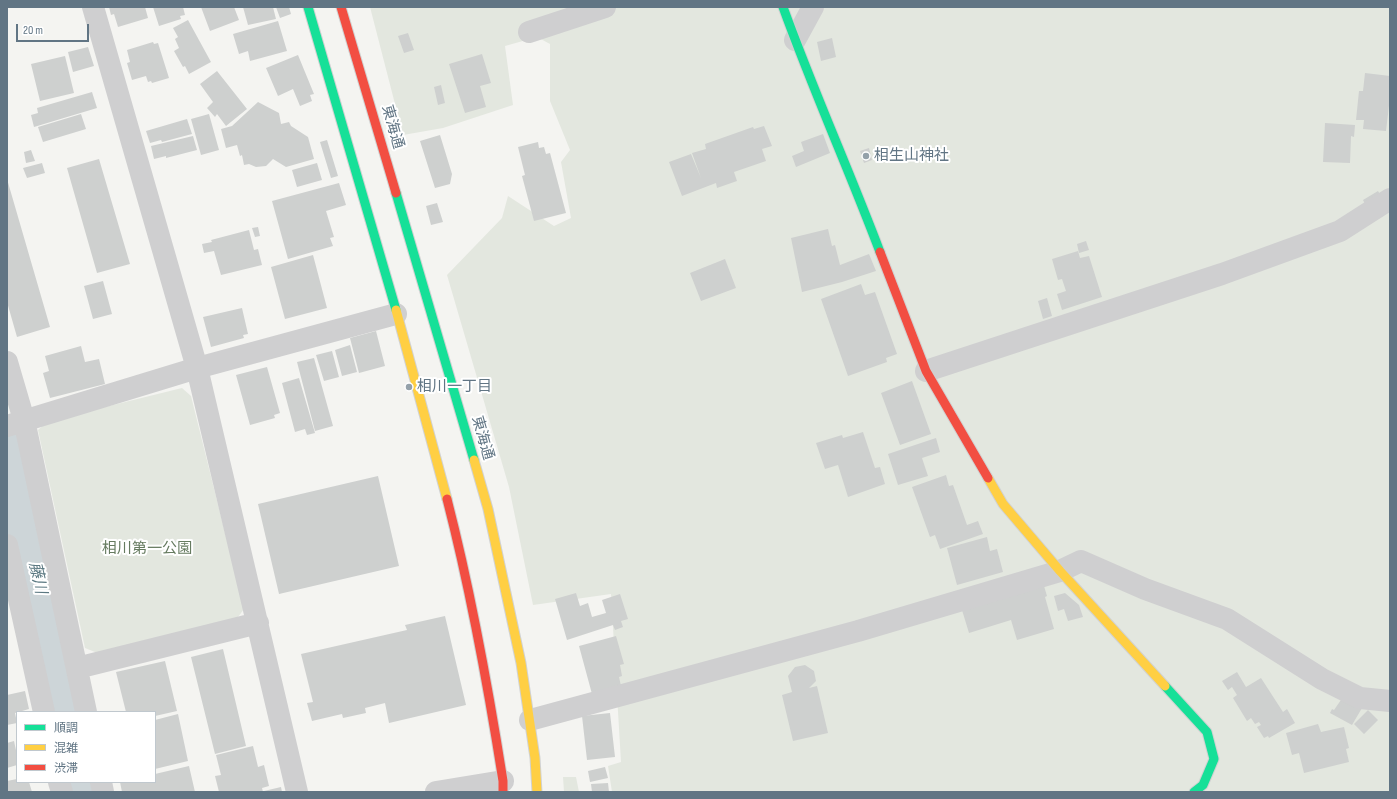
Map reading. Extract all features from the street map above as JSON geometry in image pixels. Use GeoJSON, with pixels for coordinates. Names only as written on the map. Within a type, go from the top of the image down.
{"type":"FeatureCollection","features":[{"type":"Feature","properties":{"kind":"main road"},"geometry":{"type":"LineString","coordinates":[[308,7],[396,314],[454,526],[485,669],[503,786]]}},
{"type":"Feature","properties":{"kind":"main road","name":"東海通"},"geometry":{"type":"LineString","coordinates":[[341,7],[428,299],[488,509],[521,663],[530,720],[538,792]]}},
{"type":"Feature","properties":{"kind":"main road"},"geometry":{"type":"LineString","coordinates":[[783,7],[850,174],[926,371],[1003,504],[1060,571],[1207,732],[1214,759],[1203,785],[1194,792]]}},
{"type":"Feature","properties":{"kind":"street"},"geometry":{"type":"LineString","coordinates":[[93,7],[197,368],[297,792]]}},
{"type":"Feature","properties":{"kind":"street"},"geometry":{"type":"LineString","coordinates":[[529,32],[605,7]]}},
{"type":"Feature","properties":{"kind":"street"},"geometry":{"type":"LineString","coordinates":[[795,40],[813,7]]}},
{"type":"Feature","properties":{"kind":"street"},"geometry":{"type":"LineString","coordinates":[[926,371],[1222,274],[1340,231],[1390,199]]}},
{"type":"Feature","properties":{"kind":"street"},"geometry":{"type":"LineString","coordinates":[[15,423],[197,368],[396,314]]}},
{"type":"Feature","properties":{"kind":"street"},"geometry":{"type":"LineString","coordinates":[[7,362],[15,423],[77,668],[86,711]]}},
{"type":"Feature","properties":{"kind":"street"},"geometry":{"type":"LineString","coordinates":[[7,545],[44,711]]}},
{"type":"Feature","properties":{"kind":"street"},"geometry":{"type":"LineString","coordinates":[[530,720],[858,631],[1060,571],[1081,561],[1145,589],[1227,619],[1322,679],[1360,698],[1390,701]]}},
{"type":"Feature","properties":{"kind":"street"},"geometry":{"type":"LineString","coordinates":[[77,668],[258,624]]}},
{"type":"Feature","properties":{"kind":"street"},"geometry":{"type":"LineString","coordinates":[[436,792],[503,786]]}},
{"type":"Feature","properties":{"kind":"green space"},"geometry":{"type":"Polygon","coordinates":[[[370,7],[1390,7],[1390,792],[612,792],[608,766],[621,762],[611,594],[533,605],[509,487],[447,275],[502,218],[508,196],[554,226],[571,218],[561,162],[570,150],[550,101],[550,44],[537,37],[505,46],[513,105],[443,128],[403,135],[370,7]]]}},
{"type":"Feature","properties":{"kind":"green space","name":"相川第一公園"},"geometry":{"type":"Polygon","coordinates":[[[182,388],[191,396],[244,609],[235,621],[100,654],[85,648],[38,430],[48,421],[182,388]]]}},
{"type":"Feature","properties":{"kind":"green space"},"geometry":{"type":"Polygon","coordinates":[[[563,777],[576,777],[579,792],[564,792],[563,777]]]}},
{"type":"Feature","properties":{"kind":"building"},"geometry":{"type":"Polygon","coordinates":[[[109,7],[145,7],[148,18],[118,27],[114,14],[111,15],[109,7]]]}},
{"type":"Feature","properties":{"kind":"building"},"geometry":{"type":"Polygon","coordinates":[[[153,7],[183,7],[185,15],[180,16],[181,19],[159,26],[153,7]]]}},
{"type":"Feature","properties":{"kind":"building"},"geometry":{"type":"Polygon","coordinates":[[[201,7],[234,7],[239,20],[210,31],[201,7]]]}},
{"type":"Feature","properties":{"kind":"building"},"geometry":{"type":"Polygon","coordinates":[[[243,7],[273,7],[276,19],[248,25],[243,7]]]}},
{"type":"Feature","properties":{"kind":"building"},"geometry":{"type":"Polygon","coordinates":[[[276,7],[289,7],[291,14],[280,18],[276,7]]]}},
{"type":"Feature","properties":{"kind":"building"},"geometry":{"type":"Polygon","coordinates":[[[188,20],[211,62],[189,74],[185,66],[183,67],[174,51],[179,48],[175,39],[178,37],[173,28],[188,20]]]}},
{"type":"Feature","properties":{"kind":"building"},"geometry":{"type":"Polygon","coordinates":[[[278,21],[287,51],[250,61],[248,51],[239,54],[233,34],[278,21]]]}},
{"type":"Feature","properties":{"kind":"building"},"geometry":{"type":"Polygon","coordinates":[[[408,33],[414,50],[404,53],[398,36],[408,33]]]}},
{"type":"Feature","properties":{"kind":"building"},"geometry":{"type":"Polygon","coordinates":[[[832,38],[836,57],[821,61],[817,42],[832,38]]]}},
{"type":"Feature","properties":{"kind":"building"},"geometry":{"type":"Polygon","coordinates":[[[153,42],[154,44],[158,43],[169,78],[152,83],[151,81],[148,82],[146,76],[132,80],[127,63],[130,62],[127,50],[153,42]]]}},
{"type":"Feature","properties":{"kind":"building"},"geometry":{"type":"Polygon","coordinates":[[[88,47],[94,66],[73,72],[68,52],[88,47]]]}},
{"type":"Feature","properties":{"kind":"building"},"geometry":{"type":"Polygon","coordinates":[[[482,54],[491,83],[480,86],[486,107],[465,113],[449,64],[482,54]]]}},
{"type":"Feature","properties":{"kind":"building"},"geometry":{"type":"Polygon","coordinates":[[[298,55],[314,94],[310,95],[312,101],[300,106],[293,89],[278,96],[266,68],[298,55]]]}},
{"type":"Feature","properties":{"kind":"building"},"geometry":{"type":"Polygon","coordinates":[[[65,56],[74,93],[40,101],[31,64],[65,56]]]}},
{"type":"Feature","properties":{"kind":"building"},"geometry":{"type":"Polygon","coordinates":[[[217,71],[247,109],[226,126],[217,114],[215,117],[207,108],[213,102],[200,84],[217,71]]]}},
{"type":"Feature","properties":{"kind":"building"},"geometry":{"type":"Polygon","coordinates":[[[1365,73],[1390,76],[1390,97],[1386,131],[1363,129],[1364,120],[1356,120],[1359,91],[1363,91],[1365,73]]]}},
{"type":"Feature","properties":{"kind":"building"},"geometry":{"type":"Polygon","coordinates":[[[441,85],[445,103],[438,105],[434,87],[441,85]]]}},
{"type":"Feature","properties":{"kind":"building"},"geometry":{"type":"Polygon","coordinates":[[[92,92],[97,108],[34,127],[31,115],[38,113],[37,108],[92,92]]]}},
{"type":"Feature","properties":{"kind":"building"},"geometry":{"type":"Polygon","coordinates":[[[258,102],[279,113],[281,124],[289,122],[291,126],[308,137],[314,159],[286,167],[273,159],[266,166],[256,167],[249,164],[244,165],[242,155],[240,156],[237,145],[226,148],[221,129],[232,126],[258,102]]]}},
{"type":"Feature","properties":{"kind":"building"},"geometry":{"type":"Polygon","coordinates":[[[81,114],[86,129],[43,142],[38,127],[81,114]]]}},
{"type":"Feature","properties":{"kind":"building"},"geometry":{"type":"Polygon","coordinates":[[[209,114],[219,150],[201,155],[191,119],[209,114]]]}},
{"type":"Feature","properties":{"kind":"building"},"geometry":{"type":"Polygon","coordinates":[[[187,119],[192,134],[162,142],[161,140],[150,143],[146,131],[187,119]]]}},
{"type":"Feature","properties":{"kind":"building"},"geometry":{"type":"Polygon","coordinates":[[[1325,123],[1355,125],[1354,137],[1351,136],[1350,163],[1323,162],[1325,123]]]}},
{"type":"Feature","properties":{"kind":"building"},"geometry":{"type":"Polygon","coordinates":[[[764,126],[772,146],[762,149],[766,161],[734,172],[737,181],[717,188],[716,183],[682,196],[669,162],[691,154],[701,178],[692,153],[706,149],[705,144],[753,127],[754,129],[764,126]]]}},
{"type":"Feature","properties":{"kind":"building"},"geometry":{"type":"Polygon","coordinates":[[[823,134],[830,153],[796,167],[792,156],[804,151],[801,142],[823,134]]]}},
{"type":"Feature","properties":{"kind":"building"},"geometry":{"type":"Polygon","coordinates":[[[440,135],[452,174],[450,184],[435,188],[420,141],[440,135]]]}},
{"type":"Feature","properties":{"kind":"building"},"geometry":{"type":"Polygon","coordinates":[[[193,136],[197,150],[166,158],[166,156],[154,159],[151,146],[193,136]]]}},
{"type":"Feature","properties":{"kind":"building"},"geometry":{"type":"Polygon","coordinates":[[[327,140],[338,176],[331,178],[320,142],[327,140]]]}},
{"type":"Feature","properties":{"kind":"building"},"geometry":{"type":"Polygon","coordinates":[[[538,142],[539,148],[544,147],[546,154],[550,153],[566,213],[534,221],[522,176],[525,175],[518,147],[538,142]]]}},
{"type":"Feature","properties":{"kind":"building"},"geometry":{"type":"Polygon","coordinates":[[[869,148],[872,160],[864,163],[860,151],[869,148]]]}},
{"type":"Feature","properties":{"kind":"building"},"geometry":{"type":"Polygon","coordinates":[[[31,150],[35,161],[26,163],[24,152],[31,150]]]}},
{"type":"Feature","properties":{"kind":"building"},"geometry":{"type":"Polygon","coordinates":[[[99,159],[130,264],[97,273],[67,168],[99,159]]]}},
{"type":"Feature","properties":{"kind":"building"},"geometry":{"type":"Polygon","coordinates":[[[42,163],[45,173],[27,178],[23,168],[42,163]]]}},
{"type":"Feature","properties":{"kind":"building"},"geometry":{"type":"Polygon","coordinates":[[[317,163],[322,180],[297,187],[292,170],[317,163]]]}},
{"type":"Feature","properties":{"kind":"building"},"geometry":{"type":"Polygon","coordinates":[[[7,179],[50,327],[17,337],[7,302],[7,179]]]}},
{"type":"Feature","properties":{"kind":"building"},"geometry":{"type":"Polygon","coordinates":[[[339,183],[346,205],[326,211],[334,237],[330,238],[333,246],[288,259],[272,201],[339,183]]]}},
{"type":"Feature","properties":{"kind":"building"},"geometry":{"type":"Polygon","coordinates":[[[1378,191],[1382,198],[1366,206],[1363,200],[1378,191]]]}},
{"type":"Feature","properties":{"kind":"building"},"geometry":{"type":"Polygon","coordinates":[[[437,203],[443,222],[431,225],[426,206],[437,203]]]}},
{"type":"Feature","properties":{"kind":"building"},"geometry":{"type":"Polygon","coordinates":[[[258,227],[260,236],[255,237],[252,228],[258,227]]]}},
{"type":"Feature","properties":{"kind":"building"},"geometry":{"type":"Polygon","coordinates":[[[828,229],[832,246],[835,245],[840,265],[869,254],[876,271],[842,282],[802,292],[791,238],[828,229]]]}},
{"type":"Feature","properties":{"kind":"building"},"geometry":{"type":"Polygon","coordinates":[[[249,230],[254,250],[258,249],[262,265],[221,275],[214,251],[204,253],[202,244],[212,242],[211,240],[249,230]]]}},
{"type":"Feature","properties":{"kind":"building"},"geometry":{"type":"Polygon","coordinates":[[[1086,241],[1089,250],[1079,253],[1077,244],[1086,241]]]}},
{"type":"Feature","properties":{"kind":"building"},"geometry":{"type":"Polygon","coordinates":[[[1078,251],[1080,258],[1089,256],[1102,297],[1062,310],[1057,294],[1066,291],[1062,279],[1058,280],[1052,259],[1078,251]]]}},
{"type":"Feature","properties":{"kind":"building"},"geometry":{"type":"Polygon","coordinates":[[[313,255],[327,308],[285,319],[271,267],[313,255]]]}},
{"type":"Feature","properties":{"kind":"building"},"geometry":{"type":"Polygon","coordinates":[[[725,259],[736,288],[701,301],[690,273],[725,259]]]}},
{"type":"Feature","properties":{"kind":"building"},"geometry":{"type":"Polygon","coordinates":[[[103,281],[112,314],[93,319],[84,286],[103,281]]]}},
{"type":"Feature","properties":{"kind":"building"},"geometry":{"type":"Polygon","coordinates":[[[861,284],[865,295],[875,292],[897,354],[886,358],[887,362],[848,376],[821,299],[861,284]]]}},
{"type":"Feature","properties":{"kind":"building"},"geometry":{"type":"Polygon","coordinates":[[[1047,298],[1052,316],[1043,319],[1038,301],[1047,298]]]}},
{"type":"Feature","properties":{"kind":"building"},"geometry":{"type":"Polygon","coordinates":[[[242,308],[248,334],[243,335],[244,338],[211,347],[203,317],[242,308]]]}},
{"type":"Feature","properties":{"kind":"building"},"geometry":{"type":"Polygon","coordinates":[[[376,331],[385,366],[359,373],[350,338],[376,331]]]}},
{"type":"Feature","properties":{"kind":"building"},"geometry":{"type":"Polygon","coordinates":[[[350,345],[357,372],[342,376],[335,350],[350,345]]]}},
{"type":"Feature","properties":{"kind":"building"},"geometry":{"type":"Polygon","coordinates":[[[81,346],[85,362],[99,359],[105,384],[50,398],[43,373],[49,371],[45,356],[81,346]]]}},
{"type":"Feature","properties":{"kind":"building"},"geometry":{"type":"Polygon","coordinates":[[[332,351],[339,377],[324,381],[316,355],[332,351]]]}},
{"type":"Feature","properties":{"kind":"building"},"geometry":{"type":"Polygon","coordinates":[[[314,358],[333,426],[315,431],[297,362],[314,358]]]}},
{"type":"Feature","properties":{"kind":"building"},"geometry":{"type":"Polygon","coordinates":[[[267,367],[280,413],[274,415],[275,418],[250,425],[236,375],[267,367]]]}},
{"type":"Feature","properties":{"kind":"building"},"geometry":{"type":"Polygon","coordinates":[[[299,378],[315,433],[307,435],[305,429],[295,432],[282,383],[299,378]]]}},
{"type":"Feature","properties":{"kind":"building"},"geometry":{"type":"Polygon","coordinates":[[[912,381],[931,434],[900,445],[881,393],[912,381]]]}},
{"type":"Feature","properties":{"kind":"building"},"geometry":{"type":"Polygon","coordinates":[[[863,432],[875,468],[880,467],[885,484],[848,497],[838,465],[825,469],[816,443],[842,435],[843,438],[863,432]]]}},
{"type":"Feature","properties":{"kind":"building"},"geometry":{"type":"Polygon","coordinates":[[[936,438],[940,452],[922,458],[928,476],[898,485],[888,454],[936,438]]]}},
{"type":"Feature","properties":{"kind":"building"},"geometry":{"type":"Polygon","coordinates":[[[946,475],[949,486],[953,485],[967,525],[978,521],[983,534],[940,549],[935,535],[930,537],[912,487],[946,475]]]}},
{"type":"Feature","properties":{"kind":"building"},"geometry":{"type":"Polygon","coordinates":[[[378,476],[399,566],[279,594],[258,504],[378,476]]]}},
{"type":"Feature","properties":{"kind":"building"},"geometry":{"type":"Polygon","coordinates":[[[987,537],[990,551],[997,549],[1003,572],[957,585],[947,548],[987,537]]]}},
{"type":"Feature","properties":{"kind":"building"},"geometry":{"type":"Polygon","coordinates":[[[1044,586],[1047,596],[1045,597],[1054,629],[1017,640],[1011,620],[969,633],[962,610],[1044,586]]]}},
{"type":"Feature","properties":{"kind":"building"},"geometry":{"type":"Polygon","coordinates":[[[576,593],[580,606],[588,603],[592,617],[606,613],[602,600],[620,594],[628,619],[621,621],[623,627],[615,630],[613,625],[567,640],[555,599],[576,593]]]}},
{"type":"Feature","properties":{"kind":"building"},"geometry":{"type":"Polygon","coordinates":[[[1065,593],[1079,605],[1083,617],[1068,621],[1064,609],[1058,611],[1054,596],[1065,593]]]}},
{"type":"Feature","properties":{"kind":"building"},"geometry":{"type":"Polygon","coordinates":[[[445,616],[466,705],[389,723],[385,703],[365,708],[366,713],[343,718],[342,714],[312,721],[307,703],[313,702],[301,654],[407,630],[405,625],[445,616]]]}},
{"type":"Feature","properties":{"kind":"building"},"geometry":{"type":"Polygon","coordinates":[[[616,636],[624,664],[620,665],[622,676],[619,677],[621,686],[592,694],[579,646],[616,636]]]}},
{"type":"Feature","properties":{"kind":"building"},"geometry":{"type":"Polygon","coordinates":[[[223,649],[246,746],[215,754],[191,657],[223,649]]]}},
{"type":"Feature","properties":{"kind":"building"},"geometry":{"type":"Polygon","coordinates":[[[165,661],[177,711],[156,716],[156,711],[126,711],[116,672],[165,661]]]}},
{"type":"Feature","properties":{"kind":"building"},"geometry":{"type":"Polygon","coordinates":[[[805,665],[814,671],[816,681],[809,688],[817,686],[828,733],[793,741],[782,695],[792,692],[788,676],[795,667],[805,665]]]}},
{"type":"Feature","properties":{"kind":"building"},"geometry":{"type":"Polygon","coordinates":[[[1237,672],[1246,687],[1261,678],[1283,712],[1287,709],[1295,723],[1269,738],[1268,736],[1264,738],[1257,727],[1261,725],[1259,722],[1255,724],[1251,718],[1247,721],[1233,698],[1237,695],[1232,687],[1228,690],[1222,681],[1237,672]]]}},
{"type":"Feature","properties":{"kind":"building"},"geometry":{"type":"Polygon","coordinates":[[[25,691],[29,709],[16,711],[16,723],[7,725],[7,695],[25,691]]]}},
{"type":"Feature","properties":{"kind":"building"},"geometry":{"type":"Polygon","coordinates":[[[1343,697],[1362,708],[1352,725],[1330,713],[1332,709],[1334,710],[1343,697]]]}},
{"type":"Feature","properties":{"kind":"building"},"geometry":{"type":"Polygon","coordinates":[[[1368,710],[1378,720],[1364,734],[1354,724],[1368,710]]]}},
{"type":"Feature","properties":{"kind":"building"},"geometry":{"type":"Polygon","coordinates":[[[610,713],[615,757],[587,760],[582,716],[610,713]]]}},
{"type":"Feature","properties":{"kind":"building"},"geometry":{"type":"Polygon","coordinates":[[[178,714],[188,761],[156,769],[156,720],[178,714]]]}},
{"type":"Feature","properties":{"kind":"building"},"geometry":{"type":"Polygon","coordinates":[[[1318,724],[1321,732],[1344,727],[1349,748],[1346,749],[1349,762],[1304,773],[1299,753],[1292,755],[1286,733],[1318,724]]]}},
{"type":"Feature","properties":{"kind":"building"},"geometry":{"type":"Polygon","coordinates":[[[14,741],[16,750],[16,765],[7,768],[7,743],[14,741]]]}},
{"type":"Feature","properties":{"kind":"building"},"geometry":{"type":"Polygon","coordinates":[[[253,746],[258,767],[264,765],[269,786],[262,788],[263,792],[219,792],[215,776],[221,775],[216,755],[253,746]]]}},
{"type":"Feature","properties":{"kind":"building"},"geometry":{"type":"Polygon","coordinates":[[[189,766],[195,792],[122,792],[120,783],[156,783],[156,774],[189,766]]]}},
{"type":"Feature","properties":{"kind":"building"},"geometry":{"type":"Polygon","coordinates":[[[605,767],[608,778],[590,782],[588,771],[605,767]]]}},
{"type":"Feature","properties":{"kind":"building"},"geometry":{"type":"Polygon","coordinates":[[[16,779],[16,783],[29,783],[32,792],[7,792],[7,781],[16,779]]]}},
{"type":"Feature","properties":{"kind":"building"},"geometry":{"type":"Polygon","coordinates":[[[608,783],[609,792],[592,792],[591,784],[608,783]]]}},
{"type":"Feature","properties":{"kind":"building"},"geometry":{"type":"Polygon","coordinates":[[[281,787],[282,792],[264,791],[281,787]]]}},
{"type":"Feature","properties":{"kind":"waterway","name":"藤川"},"geometry":{"type":"LineString","coordinates":[[7,445],[67,711]]}},
{"type":"Feature","properties":{"kind":"waterway","name":"藤川"},"geometry":{"type":"LineString","coordinates":[[83,783],[85,792]]}},
{"type":"Feature","properties":{"kind":"traffic: fast"},"geometry":{"type":"LineString","coordinates":[[308,7],[396,310]]}},
{"type":"Feature","properties":{"kind":"traffic: fast"},"geometry":{"type":"LineString","coordinates":[[783,7],[806,69],[880,252]]}},
{"type":"Feature","properties":{"kind":"traffic: fast"},"geometry":{"type":"LineString","coordinates":[[396,193],[474,460]]}},
{"type":"Feature","properties":{"kind":"traffic: fast"},"geometry":{"type":"LineString","coordinates":[[1165,686],[1207,732],[1214,759],[1203,785],[1194,792]]}},
{"type":"Feature","properties":{"kind":"traffic: slow"},"geometry":{"type":"LineString","coordinates":[[396,310],[447,499]]}},
{"type":"Feature","properties":{"kind":"traffic: slow"},"geometry":{"type":"LineString","coordinates":[[474,460],[488,509],[521,663],[535,758],[537,792]]}},
{"type":"Feature","properties":{"kind":"traffic: slow"},"geometry":{"type":"LineString","coordinates":[[988,478],[1003,504],[1060,571],[1165,686]]}},
{"type":"Feature","properties":{"kind":"traffic: jam"},"geometry":{"type":"LineString","coordinates":[[341,7],[396,193]]}},
{"type":"Feature","properties":{"kind":"traffic: jam"},"geometry":{"type":"LineString","coordinates":[[880,252],[926,371],[988,478]]}},
{"type":"Feature","properties":{"kind":"traffic: jam"},"geometry":{"type":"LineString","coordinates":[[447,499],[464,569],[485,675],[503,781],[503,792]]}},
{"type":"Feature","properties":{"kind":"place","name":"相生山神社"},"geometry":{"type":"Point","coordinates":[866,156]}},
{"type":"Feature","properties":{"kind":"place","name":"相川一丁目"},"geometry":{"type":"Point","coordinates":[409,387]}}]}
